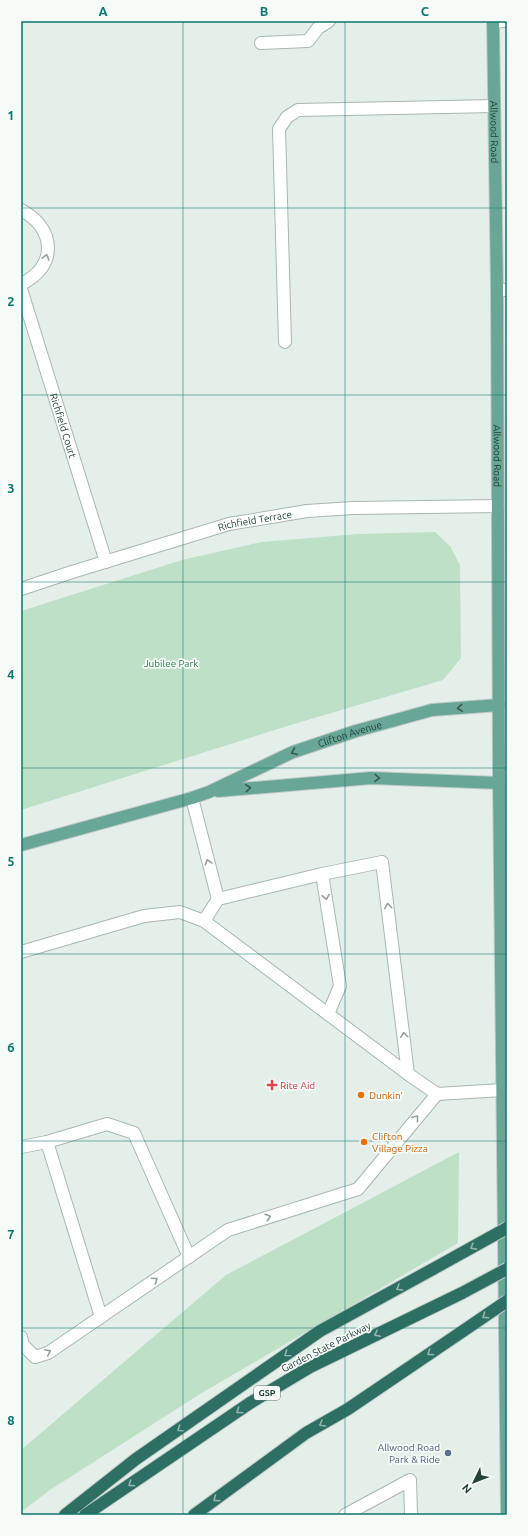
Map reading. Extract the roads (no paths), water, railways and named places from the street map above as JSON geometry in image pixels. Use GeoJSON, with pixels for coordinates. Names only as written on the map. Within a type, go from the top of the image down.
{"type":"FeatureCollection","features":[{"type":"Feature","properties":{"kind":"highway"},"geometry":{"type":"LineString","coordinates":[[65,1515],[136,1459],[320,1331],[507,1228]]}},
{"type":"Feature","properties":{"kind":"highway","name":"Garden State Parkway"},"geometry":{"type":"LineString","coordinates":[[85,1515],[250,1403],[310,1367],[462,1293],[507,1269]]}},
{"type":"Feature","properties":{"kind":"highway"},"geometry":{"type":"LineString","coordinates":[[194,1515],[306,1433],[348,1409],[507,1301]]}},
{"type":"Feature","properties":{"kind":"main road","name":"Allwood Road"},"geometry":{"type":"LineString","coordinates":[[496,21],[494,106],[502,290],[502,355],[498,506],[502,526],[499,705],[503,720],[499,783],[503,851],[504,1069],[502,1090],[507,1515]]}},
{"type":"Feature","properties":{"kind":"main road","name":"Clifton Avenue"},"geometry":{"type":"LineString","coordinates":[[21,845],[192,798],[209,792],[293,752],[356,731],[432,710],[499,705]]}},
{"type":"Feature","properties":{"kind":"main road","name":"Clifton Avenue"},"geometry":{"type":"LineString","coordinates":[[209,792],[371,778],[499,783]]}},
{"type":"Feature","properties":{"kind":"street"},"geometry":{"type":"LineString","coordinates":[[261,43],[308,41],[318,28],[329,21]]}},
{"type":"Feature","properties":{"kind":"street"},"geometry":{"type":"LineString","coordinates":[[285,342],[279,129],[287,116],[298,110],[494,106]]}},
{"type":"Feature","properties":{"kind":"street"},"geometry":{"type":"LineString","coordinates":[[21,210],[31,215],[40,224],[46,235],[48,247],[46,260],[40,271],[31,280],[21,284]]}},
{"type":"Feature","properties":{"kind":"street","name":"Richfield Court"},"geometry":{"type":"LineString","coordinates":[[21,289],[106,562]]}},
{"type":"Feature","properties":{"kind":"street","name":"Richfield Terrace"},"geometry":{"type":"LineString","coordinates":[[21,589],[229,524],[307,512],[353,508],[498,506]]}},
{"type":"Feature","properties":{"kind":"street"},"geometry":{"type":"LineString","coordinates":[[192,798],[218,899]]}},
{"type":"Feature","properties":{"kind":"street"},"geometry":{"type":"LineString","coordinates":[[204,921],[218,899],[322,874],[382,862],[408,1074]]}},
{"type":"Feature","properties":{"kind":"street"},"geometry":{"type":"LineString","coordinates":[[322,874],[340,986],[328,1014]]}},
{"type":"Feature","properties":{"kind":"street"},"geometry":{"type":"LineString","coordinates":[[21,952],[144,916],[180,912],[204,921],[408,1074],[437,1094],[502,1090]]}},
{"type":"Feature","properties":{"kind":"street"},"geometry":{"type":"LineString","coordinates":[[21,1337],[23,1345],[35,1357],[48,1353],[228,1230],[358,1189],[437,1094]]}},
{"type":"Feature","properties":{"kind":"street"},"geometry":{"type":"LineString","coordinates":[[21,1147],[47,1142],[107,1124],[134,1133],[189,1257]]}},
{"type":"Feature","properties":{"kind":"street"},"geometry":{"type":"LineString","coordinates":[[47,1142],[101,1317]]}},
{"type":"Feature","properties":{"kind":"street"},"geometry":{"type":"LineString","coordinates":[[344,1515],[410,1480],[411,1515]]}},
{"type":"Feature","properties":{"kind":"place","name":"Rite Aid"},"geometry":{"type":"Point","coordinates":[272,1085]}},
{"type":"Feature","properties":{"kind":"place","name":"Dunkin'"},"geometry":{"type":"Point","coordinates":[361,1095]}},
{"type":"Feature","properties":{"kind":"place","name":"Clifton Village Pizza"},"geometry":{"type":"Point","coordinates":[364,1142]}},
{"type":"Feature","properties":{"kind":"place","name":"Allwood Road Park & Ride"},"geometry":{"type":"Point","coordinates":[448,1453]}},
{"type":"Feature","properties":{"kind":"park label","name":"Jubilee Park"},"geometry":{"type":"Point","coordinates":[171,663]}}]}
